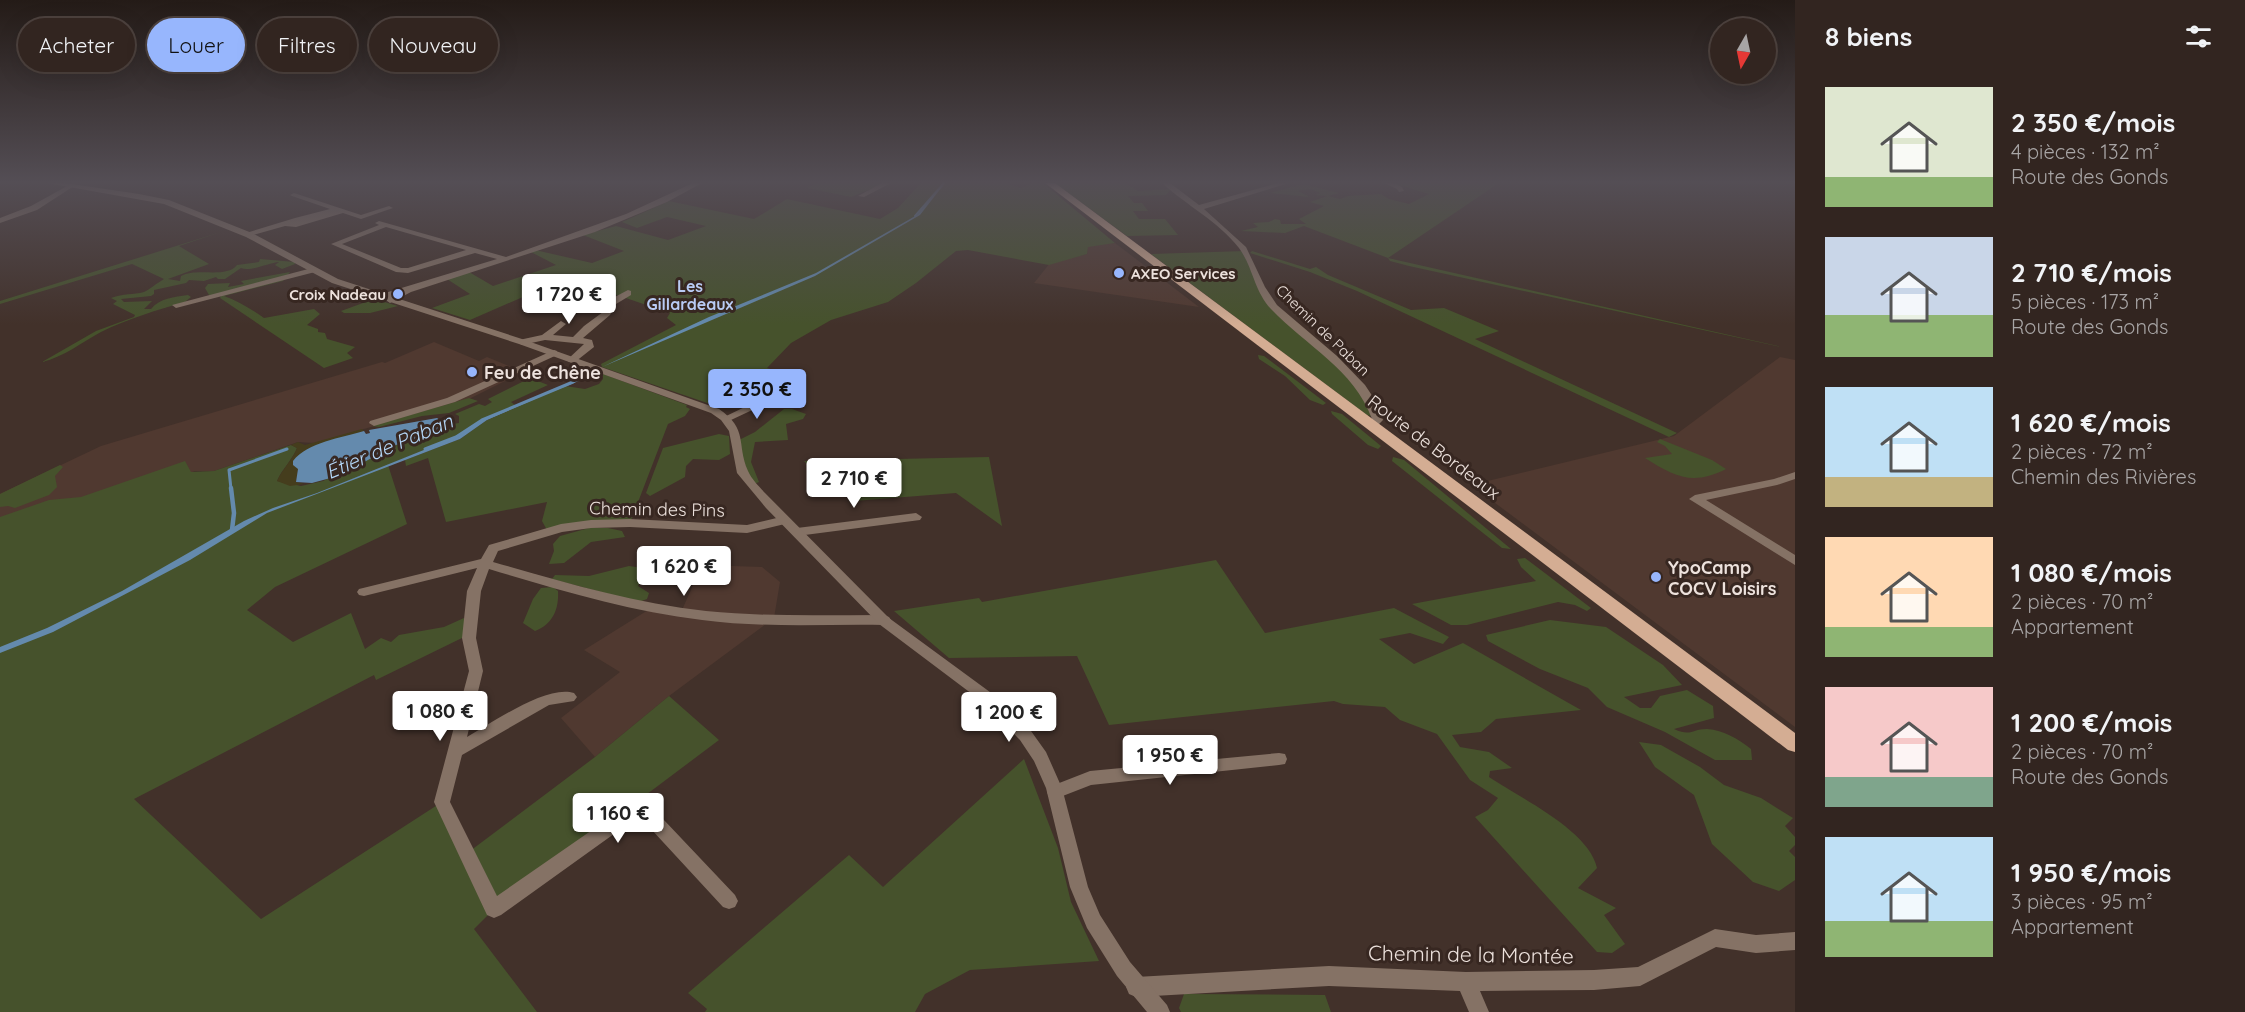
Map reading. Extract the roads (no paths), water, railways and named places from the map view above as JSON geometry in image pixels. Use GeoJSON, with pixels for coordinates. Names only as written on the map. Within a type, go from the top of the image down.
{"type":"FeatureCollection","features":[{"type":"Feature","properties":{"kind":"main road","name":"Route de Bordeaux"},"geometry":{"type":"LineString","coordinates":[[1112,230],[1795,744]]}},
{"type":"Feature","properties":{"kind":"street"},"geometry":{"type":"LineString","coordinates":[[236,230],[335,281],[554,353],[715,411],[727,418],[735,430],[743,474],[785,520],[884,621],[1012,719],[1040,757],[1055,792],[1080,888],[1097,932],[1136,987],[1160,1012]]}},
{"type":"Feature","properties":{"kind":"street"},"geometry":{"type":"LineString","coordinates":[[249,235],[265,230]]}},
{"type":"Feature","properties":{"kind":"street"},"geometry":{"type":"LineString","coordinates":[[365,230],[335,244],[399,270],[408,271],[476,250]]}},
{"type":"Feature","properties":{"kind":"street"},"geometry":{"type":"LineString","coordinates":[[406,230],[505,259]]}},
{"type":"Feature","properties":{"kind":"street"},"geometry":{"type":"LineString","coordinates":[[379,296],[408,290],[591,230]]}},
{"type":"Feature","properties":{"kind":"street","name":"Chemin de Paban"},"geometry":{"type":"LineString","coordinates":[[1225,230],[1244,248],[1261,290],[1272,305],[1339,364],[1361,387],[1376,412],[1378,420],[1372,425]]}},
{"type":"Feature","properties":{"kind":"street"},"geometry":{"type":"LineString","coordinates":[[176,306],[312,270]]}},
{"type":"Feature","properties":{"kind":"street"},"geometry":{"type":"LineString","coordinates":[[390,300],[408,290]]}},
{"type":"Feature","properties":{"kind":"street"},"geometry":{"type":"LineString","coordinates":[[577,339],[587,328],[608,313],[612,303],[628,293]]}},
{"type":"Feature","properties":{"kind":"street"},"geometry":{"type":"LineString","coordinates":[[545,338],[561,324]]}},
{"type":"Feature","properties":{"kind":"street"},"geometry":{"type":"LineString","coordinates":[[522,342],[545,338],[577,339],[590,344],[572,360]]}},
{"type":"Feature","properties":{"kind":"street"},"geometry":{"type":"LineString","coordinates":[[374,423],[459,397],[554,353]]}},
{"type":"Feature","properties":{"kind":"street"},"geometry":{"type":"LineString","coordinates":[[727,418],[777,395]]}},
{"type":"Feature","properties":{"kind":"street"},"geometry":{"type":"LineString","coordinates":[[1795,475],[1778,482],[1695,499],[1795,561]]}},
{"type":"Feature","properties":{"kind":"street"},"geometry":{"type":"LineString","coordinates":[[797,532],[916,517]]}},
{"type":"Feature","properties":{"kind":"street","name":"Chemin des Pins"},"geometry":{"type":"LineString","coordinates":[[485,564],[493,548],[561,528],[630,522],[747,529],[785,520]]}},
{"type":"Feature","properties":{"kind":"street"},"geometry":{"type":"LineString","coordinates":[[364,592],[479,563],[622,601],[681,612],[754,618],[884,621]]}},
{"type":"Feature","properties":{"kind":"street"},"geometry":{"type":"LineString","coordinates":[[485,564],[474,591],[470,638],[476,671],[441,802],[494,909],[640,806],[729,901]]}},
{"type":"Feature","properties":{"kind":"street"},"geometry":{"type":"LineString","coordinates":[[455,752],[546,700],[569,697]]}},
{"type":"Feature","properties":{"kind":"street"},"geometry":{"type":"LineString","coordinates":[[1055,792],[1090,778],[1279,759]]}},
{"type":"Feature","properties":{"kind":"street","name":"Chemin de la Montée"},"geometry":{"type":"LineString","coordinates":[[1136,987],[1329,976],[1466,982],[1594,980],[1640,976],[1715,938],[1756,944],[1795,941]]}},
{"type":"Feature","properties":{"kind":"street"},"geometry":{"type":"LineString","coordinates":[[1466,982],[1479,1012]]}},
{"type":"Feature","properties":{"kind":"water"},"geometry":{"type":"Polygon","coordinates":[[[894,230],[815,276],[602,367],[709,317],[816,273],[894,230]]]}},
{"type":"Feature","properties":{"kind":"water"},"geometry":{"type":"Polygon","coordinates":[[[548,393],[487,420],[460,439],[267,513],[190,560],[116,599],[53,632],[0,653],[0,647],[47,628],[122,591],[244,521],[456,437],[482,420],[548,393]]]}},
{"type":"Feature","properties":{"kind":"water"},"geometry":{"type":"Polygon","coordinates":[[[437,418],[446,424],[442,431],[396,445],[338,476],[312,483],[296,482],[298,469],[293,465],[293,461],[307,449],[364,431],[366,434],[370,433],[369,430],[437,418]]]}},
{"type":"Feature","properties":{"kind":"waterway","name":"Étier de Paban"},"geometry":{"type":"LineString","coordinates":[[425,449],[456,437],[482,420],[573,382],[598,369]]}},
{"type":"Feature","properties":{"kind":"waterway"},"geometry":{"type":"LineString","coordinates":[[231,489],[229,470],[287,449]]}},
{"type":"Feature","properties":{"kind":"waterway"},"geometry":{"type":"LineString","coordinates":[[231,488],[234,513],[232,530]]}},
{"type":"Feature","properties":{"kind":"place","name":"AXEO Services"},"geometry":{"type":"Point","coordinates":[1119,273]}},
{"type":"Feature","properties":{"kind":"place","name":"Croix Nadeau"},"geometry":{"type":"Point","coordinates":[398,294]}},
{"type":"Feature","properties":{"kind":"place","name":"Feu de Chêne"},"geometry":{"type":"Point","coordinates":[472,372]}},
{"type":"Feature","properties":{"kind":"place","name":"YpoCamp COCV Loisirs"},"geometry":{"type":"Point","coordinates":[1656,577]}},
{"type":"Feature","properties":{"kind":"district","name":"Les Gillardeaux"},"geometry":{"type":"Point","coordinates":[690,295]}}]}
